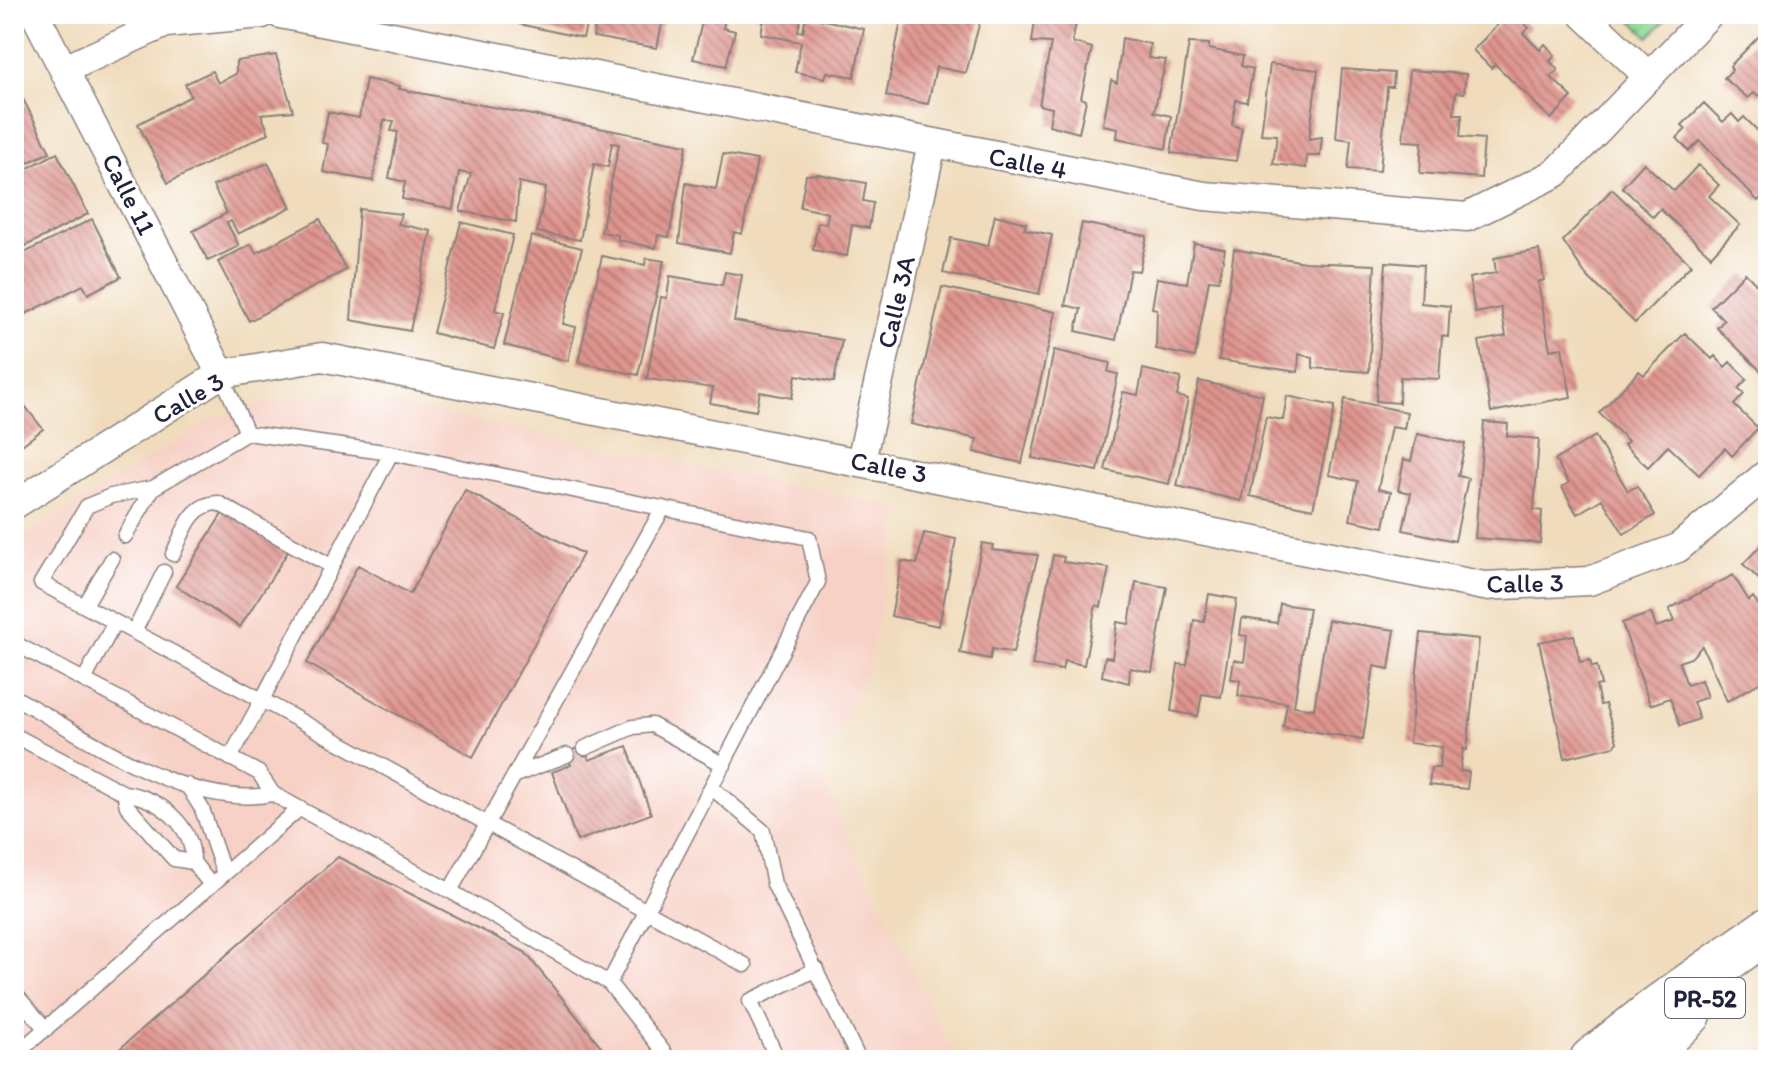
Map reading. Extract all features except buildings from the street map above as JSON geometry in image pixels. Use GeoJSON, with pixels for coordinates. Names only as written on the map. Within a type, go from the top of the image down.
{"type":"FeatureCollection","features":[{"type":"Feature","properties":{"kind":"highway"},"geometry":{"type":"LineString","coordinates":[[1592,1060],[1660,1006],[1768,933]]}},
{"type":"Feature","properties":{"kind":"highway","name":"PR-52"},"geometry":{"type":"LineString","coordinates":[[1642,1060],[1768,933]]}},
{"type":"Feature","properties":{"kind":"street","name":"Calle 11"},"geometry":{"type":"LineString","coordinates":[[35,14],[221,374]]}},
{"type":"Feature","properties":{"kind":"street"},"geometry":{"type":"LineString","coordinates":[[65,69],[166,23],[262,14]]}},
{"type":"Feature","properties":{"kind":"street","name":"Calle 4"},"geometry":{"type":"LineString","coordinates":[[280,14],[1204,196],[1467,217],[1556,173],[1709,14]]}},
{"type":"Feature","properties":{"kind":"street"},"geometry":{"type":"LineString","coordinates":[[1583,14],[1649,77]]}},
{"type":"Feature","properties":{"kind":"street","name":"Calle 3A"},"geometry":{"type":"LineString","coordinates":[[861,461],[932,144]]}},
{"type":"Feature","properties":{"kind":"street","name":"Calle 3"},"geometry":{"type":"LineString","coordinates":[[14,505],[221,374],[322,357],[1484,586],[1589,581],[1678,548],[1768,473]]}},
{"type":"Feature","properties":{"kind":"lane"},"geometry":{"type":"LineString","coordinates":[[221,374],[247,433]]}},
{"type":"Feature","properties":{"kind":"lane"},"geometry":{"type":"LineString","coordinates":[[609,983],[648,912],[818,582],[809,538],[391,453],[247,433],[153,488],[111,496],[87,506],[41,583],[262,700],[489,825],[648,912],[745,965]]}},
{"type":"Feature","properties":{"kind":"lane"},"geometry":{"type":"LineString","coordinates":[[230,758],[391,453]]}},
{"type":"Feature","properties":{"kind":"lane"},"geometry":{"type":"LineString","coordinates":[[125,536],[153,488]]}},
{"type":"Feature","properties":{"kind":"lane"},"geometry":{"type":"LineString","coordinates":[[173,554],[194,512],[204,503],[218,503],[331,566]]}},
{"type":"Feature","properties":{"kind":"lane"},"geometry":{"type":"LineString","coordinates":[[450,891],[518,774],[663,508]]}},
{"type":"Feature","properties":{"kind":"lane"},"geometry":{"type":"LineString","coordinates":[[85,605],[112,559]]}},
{"type":"Feature","properties":{"kind":"lane"},"geometry":{"type":"LineString","coordinates":[[134,632],[164,572]]}},
{"type":"Feature","properties":{"kind":"lane"},"geometry":{"type":"LineString","coordinates":[[84,680],[115,622]]}},
{"type":"Feature","properties":{"kind":"lane"},"geometry":{"type":"LineString","coordinates":[[14,643],[259,773],[273,794],[609,983],[670,1060]]}},
{"type":"Feature","properties":{"kind":"lane"},"geometry":{"type":"LineString","coordinates":[[14,697],[167,781],[248,799],[273,794]]}},
{"type":"Feature","properties":{"kind":"lane"},"geometry":{"type":"LineString","coordinates":[[585,748],[633,727],[652,725],[724,765]]}},
{"type":"Feature","properties":{"kind":"lane"},"geometry":{"type":"LineString","coordinates":[[14,735],[124,793],[146,796],[183,827],[193,845],[193,862],[211,885]]}},
{"type":"Feature","properties":{"kind":"lane"},"geometry":{"type":"LineString","coordinates":[[518,774],[567,755]]}},
{"type":"Feature","properties":{"kind":"lane"},"geometry":{"type":"LineString","coordinates":[[187,785],[202,809],[224,874]]}},
{"type":"Feature","properties":{"kind":"lane"},"geometry":{"type":"LineString","coordinates":[[712,788],[763,831],[774,884],[859,1060]]}},
{"type":"Feature","properties":{"kind":"lane"},"geometry":{"type":"LineString","coordinates":[[124,793],[127,806],[174,859],[193,862]]}},
{"type":"Feature","properties":{"kind":"lane"},"geometry":{"type":"LineString","coordinates":[[14,1056],[299,809]]}},
{"type":"Feature","properties":{"kind":"lane"},"geometry":{"type":"LineString","coordinates":[[778,1060],[750,1001],[817,969]]}},
{"type":"Feature","properties":{"kind":"lane"},"geometry":{"type":"LineString","coordinates":[[14,993],[46,1029]]}},
{"type":"Feature","properties":{"kind":"shaded area"},"geometry":{"type":"Polygon","coordinates":[[[310,395],[349,395],[901,508],[869,666],[818,773],[956,1060],[14,1060],[14,543],[212,419],[272,400],[310,395]]]}},
{"type":"Feature","properties":{"kind":"green space"},"geometry":{"type":"Polygon","coordinates":[[[1625,14],[1671,14],[1649,37],[1625,14]]]}}]}
